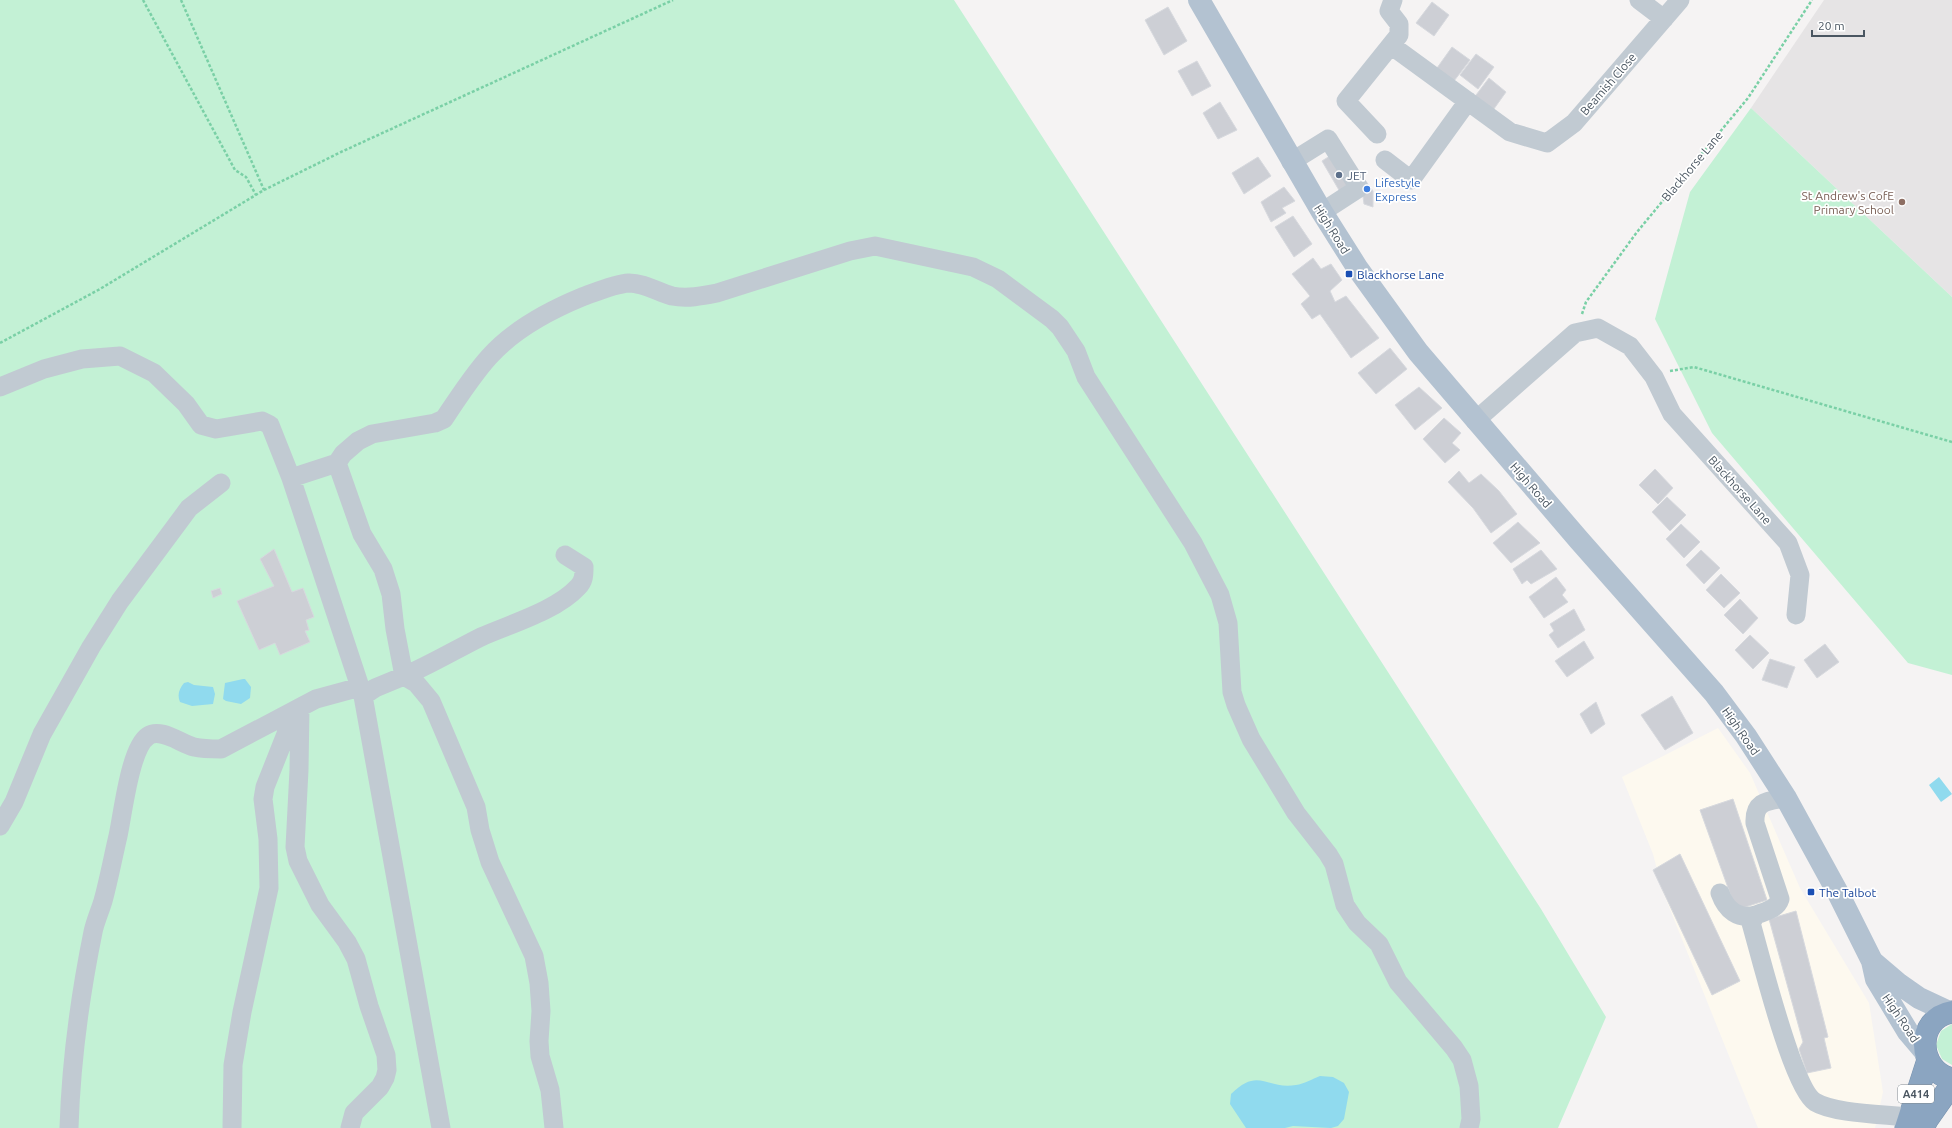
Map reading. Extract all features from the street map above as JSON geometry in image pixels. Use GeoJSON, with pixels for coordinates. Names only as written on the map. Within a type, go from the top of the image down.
{"type":"FeatureCollection","features":[{"type":"Feature","properties":{"kind":"highway","name":"A414"},"geometry":{"type":"LineString","coordinates":[[1917,1123],[1926,1056],[1924,1042],[1927,1032],[1932,1023],[1951,1012]]}},
{"type":"Feature","properties":{"kind":"highway","name":"A414"},"geometry":{"type":"LineString","coordinates":[[1926,1056],[1939,1073],[1952,1078]]}},
{"type":"Feature","properties":{"kind":"highway","name":"A414"},"geometry":{"type":"LineString","coordinates":[[1917,1123],[1952,1084]]}},
{"type":"Feature","properties":{"kind":"main road","name":"High Road"},"geometry":{"type":"LineString","coordinates":[[1199,0],[1291,162],[1358,269],[1404,333],[1475,421],[1714,693],[1746,736],[1786,798],[1838,893],[1872,961],[1876,978],[1908,1032],[1926,1056]]}},
{"type":"Feature","properties":{"kind":"main road","name":"High Road"},"geometry":{"type":"LineString","coordinates":[[1872,961],[1898,984],[1919,998],[1951,1012]]}},
{"type":"Feature","properties":{"kind":"street"},"geometry":{"type":"LineString","coordinates":[[1377,134],[1346,101],[1392,46],[1399,35],[1400,28],[1389,11],[1394,0]]}},
{"type":"Feature","properties":{"kind":"street"},"geometry":{"type":"LineString","coordinates":[[1640,0],[1664,19]]}},
{"type":"Feature","properties":{"kind":"street","name":"Beamish Close"},"geometry":{"type":"LineString","coordinates":[[1468,101],[1510,132],[1547,143],[1574,124],[1680,0]]}},
{"type":"Feature","properties":{"kind":"street"},"geometry":{"type":"LineString","coordinates":[[1385,160],[1411,180],[1468,101],[1392,46]]}},
{"type":"Feature","properties":{"kind":"street"},"geometry":{"type":"LineString","coordinates":[[1291,162],[1328,139],[1359,188],[1322,212]]}},
{"type":"Feature","properties":{"kind":"street"},"geometry":{"type":"LineString","coordinates":[[291,478],[337,463],[343,454],[358,441],[372,434],[435,423],[444,419],[489,357],[510,337],[537,318],[581,298],[616,286],[628,283],[640,285],[671,296],[686,298],[700,296],[850,251],[876,246],[973,267],[998,279],[1052,319],[1070,339],[1086,376],[1193,543],[1220,595],[1225,609],[1228,623],[1232,692],[1242,721],[1251,739],[1296,813],[1331,859],[1345,905],[1357,923],[1379,944],[1398,982],[1454,1048],[1462,1060],[1469,1086],[1471,1119],[1469,1128]]}},
{"type":"Feature","properties":{"kind":"street","name":"Blackhorse Lane"},"geometry":{"type":"LineString","coordinates":[[1475,421],[1575,333],[1598,328],[1630,346],[1652,375],[1672,414],[1788,543],[1800,575],[1796,616]]}},
{"type":"Feature","properties":{"kind":"street"},"geometry":{"type":"LineString","coordinates":[[0,386],[44,369],[74,361],[120,356],[154,373],[186,404],[201,425],[216,429],[262,421],[270,425],[291,478],[362,692],[441,1128]]}},
{"type":"Feature","properties":{"kind":"street"},"geometry":{"type":"LineString","coordinates":[[337,463],[362,534],[383,569],[386,578],[391,594],[394,629],[404,676],[416,683],[431,701],[476,807],[480,830],[490,862],[534,956],[541,1004],[540,1056],[550,1090],[554,1128]]}},
{"type":"Feature","properties":{"kind":"street"},"geometry":{"type":"LineString","coordinates":[[0,826],[14,802],[42,734],[91,647],[120,601],[189,508],[221,482]]}},
{"type":"Feature","properties":{"kind":"street"},"geometry":{"type":"LineString","coordinates":[[70,1128],[73,1074],[87,965],[94,931],[104,900],[134,757],[140,744],[149,735],[154,734],[165,735],[192,746],[206,749],[221,749],[316,699],[362,692],[404,676],[482,637],[532,616],[570,594],[580,586],[584,577],[584,567],[565,554]]}},
{"type":"Feature","properties":{"kind":"street"},"geometry":{"type":"LineString","coordinates":[[232,1128],[233,1065],[242,1012],[269,888],[268,839],[263,799],[265,787],[286,734],[300,708]]}},
{"type":"Feature","properties":{"kind":"street"},"geometry":{"type":"LineString","coordinates":[[300,708],[299,770],[295,847],[298,861],[320,905],[347,942],[356,958],[369,1006],[386,1055],[387,1070],[385,1078],[380,1087],[354,1113],[350,1128]]}},
{"type":"Feature","properties":{"kind":"street"},"geometry":{"type":"LineString","coordinates":[[1720,894],[1723,901],[1734,913],[1748,917],[1777,906],[1780,899],[1755,823],[1754,814],[1758,807],[1765,802],[1786,798]]}},
{"type":"Feature","properties":{"kind":"street"},"geometry":{"type":"LineString","coordinates":[[1756,914],[1751,923],[1787,1044],[1808,1096],[1816,1102],[1836,1109],[1917,1123]]}},
{"type":"Feature","properties":{"kind":"path"},"geometry":{"type":"LineString","coordinates":[[143,0],[235,170],[246,177],[256,195]]}},
{"type":"Feature","properties":{"kind":"path"},"geometry":{"type":"LineString","coordinates":[[181,0],[264,190]]}},
{"type":"Feature","properties":{"kind":"path"},"geometry":{"type":"LineString","coordinates":[[0,343],[100,289],[264,190],[341,152],[674,0]]}},
{"type":"Feature","properties":{"kind":"path","name":"Blackhorse Lane"},"geometry":{"type":"LineString","coordinates":[[1575,333],[1586,302],[1637,232],[1748,98],[1812,0]]}},
{"type":"Feature","properties":{"kind":"path"},"geometry":{"type":"LineString","coordinates":[[1652,375],[1694,367],[1952,442]]}},
{"type":"Feature","properties":{"kind":"shaded area","name":"St Andrew's CofE Primary School"},"geometry":{"type":"Polygon","coordinates":[[[1824,0],[1952,0],[1952,297],[1751,108],[1824,0]]]}},
{"type":"Feature","properties":{"kind":"shaded area"},"geometry":{"type":"Polygon","coordinates":[[[1718,728],[1750,773],[1800,888],[1869,1003],[1883,1092],[1875,1128],[1758,1128],[1663,892],[1653,854],[1622,777],[1718,728]]]}},
{"type":"Feature","properties":{"kind":"green space"},"geometry":{"type":"Polygon","coordinates":[[[0,0],[954,0],[1541,909],[1606,1017],[1558,1128],[0,1128],[0,0]]]}},
{"type":"Feature","properties":{"kind":"green space"},"geometry":{"type":"Polygon","coordinates":[[[1751,108],[1952,297],[1952,675],[1908,663],[1712,433],[1655,319],[1690,192],[1751,108]]]}},
{"type":"Feature","properties":{"kind":"green space"},"geometry":{"type":"Polygon","coordinates":[[[1952,1024],[1952,1065],[1942,1059],[1936,1045],[1941,1031],[1952,1024]]]}},
{"type":"Feature","properties":{"kind":"water"},"geometry":{"type":"Polygon","coordinates":[[[245,679],[251,687],[250,698],[241,704],[223,699],[225,683],[245,679]]]}},
{"type":"Feature","properties":{"kind":"water"},"geometry":{"type":"Polygon","coordinates":[[[188,682],[194,685],[213,687],[215,694],[213,704],[192,706],[180,702],[180,690],[184,683],[188,682]]]}},
{"type":"Feature","properties":{"kind":"water"},"geometry":{"type":"Polygon","coordinates":[[[1939,777],[1952,794],[1941,802],[1929,785],[1939,777]]]}},
{"type":"Feature","properties":{"kind":"water"},"geometry":{"type":"Polygon","coordinates":[[[1320,1076],[1333,1077],[1344,1083],[1349,1092],[1344,1119],[1338,1126],[1331,1128],[1293,1126],[1285,1128],[1246,1128],[1230,1104],[1231,1094],[1249,1081],[1256,1080],[1286,1086],[1305,1083],[1320,1076]]]}},
{"type":"Feature","properties":{"kind":"building"},"geometry":{"type":"Polygon","coordinates":[[[1432,2],[1449,15],[1434,36],[1416,23],[1432,2]]]}},
{"type":"Feature","properties":{"kind":"building"},"geometry":{"type":"Polygon","coordinates":[[[1168,7],[1187,41],[1164,55],[1145,20],[1168,7]]]}},
{"type":"Feature","properties":{"kind":"building"},"geometry":{"type":"Polygon","coordinates":[[[1452,47],[1470,60],[1454,81],[1437,68],[1452,47]]]}},
{"type":"Feature","properties":{"kind":"building"},"geometry":{"type":"Polygon","coordinates":[[[1476,54],[1494,67],[1478,89],[1460,75],[1476,54]]]}},
{"type":"Feature","properties":{"kind":"building"},"geometry":{"type":"Polygon","coordinates":[[[1197,61],[1211,86],[1192,96],[1178,71],[1197,61]]]}},
{"type":"Feature","properties":{"kind":"building"},"geometry":{"type":"Polygon","coordinates":[[[1489,78],[1506,92],[1491,113],[1473,99],[1489,78]]]}},
{"type":"Feature","properties":{"kind":"building"},"geometry":{"type":"Polygon","coordinates":[[[1220,102],[1237,130],[1218,139],[1203,113],[1220,102]]]}},
{"type":"Feature","properties":{"kind":"building","name":"JET"},"geometry":{"type":"Polygon","coordinates":[[[1336,152],[1357,189],[1343,197],[1322,161],[1336,152]]]}},
{"type":"Feature","properties":{"kind":"building"},"geometry":{"type":"Polygon","coordinates":[[[1258,157],[1271,176],[1244,194],[1232,173],[1258,157]]]}},
{"type":"Feature","properties":{"kind":"building","name":"Lifestyle Express"},"geometry":{"type":"Polygon","coordinates":[[[1360,173],[1373,191],[1373,207],[1364,204],[1360,173]]]}},
{"type":"Feature","properties":{"kind":"building"},"geometry":{"type":"Polygon","coordinates":[[[1284,187],[1295,201],[1282,208],[1286,213],[1271,222],[1261,202],[1284,187]]]}},
{"type":"Feature","properties":{"kind":"building"},"geometry":{"type":"Polygon","coordinates":[[[1293,216],[1312,244],[1294,257],[1275,227],[1293,216]]]}},
{"type":"Feature","properties":{"kind":"building"},"geometry":{"type":"Polygon","coordinates":[[[1313,258],[1321,269],[1331,264],[1342,280],[1330,291],[1335,302],[1346,296],[1379,338],[1351,358],[1320,314],[1312,319],[1301,304],[1310,296],[1292,274],[1313,258]]]}},
{"type":"Feature","properties":{"kind":"building"},"geometry":{"type":"Polygon","coordinates":[[[1390,348],[1407,369],[1376,394],[1358,373],[1390,348]]]}},
{"type":"Feature","properties":{"kind":"building"},"geometry":{"type":"Polygon","coordinates":[[[1419,387],[1442,408],[1415,430],[1395,405],[1419,387]]]}},
{"type":"Feature","properties":{"kind":"building"},"geometry":{"type":"Polygon","coordinates":[[[1444,418],[1461,433],[1452,443],[1460,450],[1445,463],[1423,439],[1444,418]]]}},
{"type":"Feature","properties":{"kind":"building"},"geometry":{"type":"Polygon","coordinates":[[[1655,469],[1673,488],[1658,504],[1639,485],[1655,469]]]}},
{"type":"Feature","properties":{"kind":"building"},"geometry":{"type":"Polygon","coordinates":[[[1459,471],[1469,483],[1481,474],[1499,491],[1517,514],[1491,533],[1473,508],[1448,482],[1459,471]]]}},
{"type":"Feature","properties":{"kind":"building"},"geometry":{"type":"Polygon","coordinates":[[[1667,497],[1686,515],[1670,531],[1652,512],[1667,497]]]}},
{"type":"Feature","properties":{"kind":"building"},"geometry":{"type":"Polygon","coordinates":[[[1518,522],[1540,543],[1511,563],[1493,543],[1518,522]]]}},
{"type":"Feature","properties":{"kind":"building"},"geometry":{"type":"Polygon","coordinates":[[[1681,524],[1700,542],[1684,558],[1666,539],[1681,524]]]}},
{"type":"Feature","properties":{"kind":"building"},"geometry":{"type":"Polygon","coordinates":[[[274,549],[292,592],[303,588],[314,617],[306,620],[309,630],[305,631],[310,642],[280,655],[275,643],[259,650],[237,601],[274,586],[260,559],[274,549]]]}},
{"type":"Feature","properties":{"kind":"building"},"geometry":{"type":"Polygon","coordinates":[[[1541,550],[1557,569],[1531,584],[1527,580],[1522,584],[1513,569],[1541,550]]]}},
{"type":"Feature","properties":{"kind":"building"},"geometry":{"type":"Polygon","coordinates":[[[1701,550],[1720,568],[1704,584],[1686,565],[1701,550]]]}},
{"type":"Feature","properties":{"kind":"building"},"geometry":{"type":"Polygon","coordinates":[[[1721,574],[1740,593],[1724,608],[1706,590],[1721,574]]]}},
{"type":"Feature","properties":{"kind":"building"},"geometry":{"type":"Polygon","coordinates":[[[1556,577],[1566,590],[1562,595],[1568,602],[1544,618],[1529,597],[1556,577]]]}},
{"type":"Feature","properties":{"kind":"building"},"geometry":{"type":"Polygon","coordinates":[[[220,588],[222,594],[213,598],[211,591],[220,588]]]}},
{"type":"Feature","properties":{"kind":"building"},"geometry":{"type":"Polygon","coordinates":[[[1740,599],[1758,618],[1743,634],[1724,615],[1740,599]]]}},
{"type":"Feature","properties":{"kind":"building"},"geometry":{"type":"Polygon","coordinates":[[[1574,609],[1585,630],[1558,648],[1549,635],[1554,631],[1550,624],[1574,609]]]}},
{"type":"Feature","properties":{"kind":"building"},"geometry":{"type":"Polygon","coordinates":[[[1750,635],[1769,653],[1753,669],[1735,650],[1750,635]]]}},
{"type":"Feature","properties":{"kind":"building"},"geometry":{"type":"Polygon","coordinates":[[[1584,641],[1594,658],[1567,677],[1555,661],[1584,641]]]}},
{"type":"Feature","properties":{"kind":"building"},"geometry":{"type":"Polygon","coordinates":[[[1825,644],[1839,662],[1817,678],[1804,660],[1825,644]]]}},
{"type":"Feature","properties":{"kind":"building"},"geometry":{"type":"Polygon","coordinates":[[[1770,659],[1795,667],[1787,688],[1762,680],[1770,659]]]}},
{"type":"Feature","properties":{"kind":"building"},"geometry":{"type":"Polygon","coordinates":[[[1672,696],[1693,733],[1665,750],[1641,715],[1672,696]]]}},
{"type":"Feature","properties":{"kind":"building"},"geometry":{"type":"Polygon","coordinates":[[[1596,702],[1605,724],[1591,734],[1580,714],[1596,702]]]}},
{"type":"Feature","properties":{"kind":"building"},"geometry":{"type":"Polygon","coordinates":[[[1733,799],[1767,900],[1736,910],[1700,810],[1733,799]]]}},
{"type":"Feature","properties":{"kind":"building"},"geometry":{"type":"Polygon","coordinates":[[[1680,854],[1740,981],[1712,995],[1653,870],[1680,854]]]}},
{"type":"Feature","properties":{"kind":"building"},"geometry":{"type":"Polygon","coordinates":[[[1796,911],[1828,1037],[1824,1038],[1831,1068],[1807,1073],[1799,1049],[1803,1042],[1769,919],[1796,911]]]}},
{"type":"Feature","properties":{"kind":"place","name":"JET"},"geometry":{"type":"Point","coordinates":[1339,175]}},
{"type":"Feature","properties":{"kind":"place","name":"Lifestyle Express"},"geometry":{"type":"Point","coordinates":[1367,189]}},
{"type":"Feature","properties":{"kind":"place","name":"St Andrew's CofE Primary School"},"geometry":{"type":"Point","coordinates":[1902,202]}},
{"type":"Feature","properties":{"kind":"place","name":"Blackhorse Lane"},"geometry":{"type":"Point","coordinates":[1349,274]}},
{"type":"Feature","properties":{"kind":"place","name":"The Talbot"},"geometry":{"type":"Point","coordinates":[1811,892]}}]}
